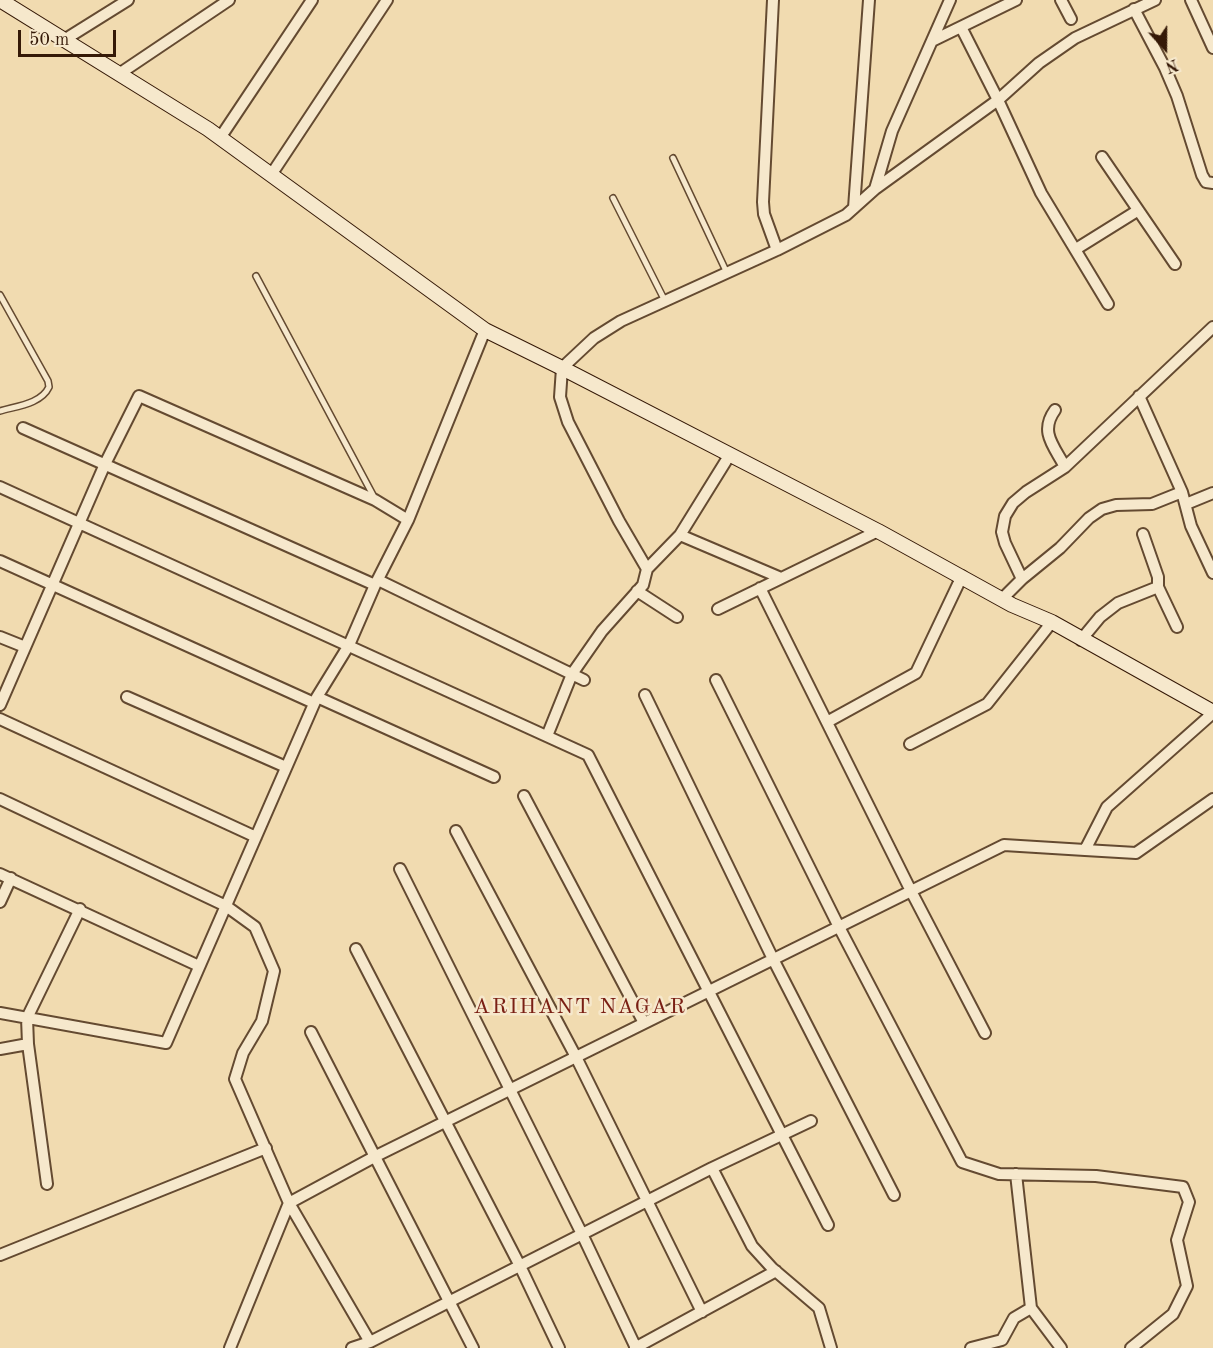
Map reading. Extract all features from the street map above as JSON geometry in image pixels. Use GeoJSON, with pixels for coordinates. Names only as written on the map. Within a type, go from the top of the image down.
{"type":"FeatureCollection","features":[{"type":"Feature","properties":{"kind":"street"},"geometry":{"type":"LineString","coordinates":[[0,0],[220,138],[486,330],[878,531],[1002,599],[1052,622],[1213,713],[1107,807],[1085,850]]}},
{"type":"Feature","properties":{"kind":"street"},"geometry":{"type":"LineString","coordinates":[[64,40],[128,0]]}},
{"type":"Feature","properties":{"kind":"street"},"geometry":{"type":"LineString","coordinates":[[119,74],[229,0]]}},
{"type":"Feature","properties":{"kind":"street"},"geometry":{"type":"LineString","coordinates":[[220,138],[312,0]]}},
{"type":"Feature","properties":{"kind":"street"},"geometry":{"type":"LineString","coordinates":[[271,175],[387,0]]}},
{"type":"Feature","properties":{"kind":"street"},"geometry":{"type":"LineString","coordinates":[[773,0],[763,202],[764,214],[777,250]]}},
{"type":"Feature","properties":{"kind":"street"},"geometry":{"type":"LineString","coordinates":[[854,208],[869,0]]}},
{"type":"Feature","properties":{"kind":"street"},"geometry":{"type":"LineString","coordinates":[[875,189],[892,131],[950,0]]}},
{"type":"Feature","properties":{"kind":"street"},"geometry":{"type":"LineString","coordinates":[[932,41],[1016,0]]}},
{"type":"Feature","properties":{"kind":"street"},"geometry":{"type":"LineString","coordinates":[[1061,0],[1071,19]]}},
{"type":"Feature","properties":{"kind":"street"},"geometry":{"type":"LineString","coordinates":[[647,569],[619,522],[568,422],[560,397],[562,368],[594,338],[621,321],[833,222],[998,100],[1039,63],[1075,38],[1155,0]]}},
{"type":"Feature","properties":{"kind":"street"},"geometry":{"type":"LineString","coordinates":[[1191,0],[1213,48]]}},
{"type":"Feature","properties":{"kind":"street"},"geometry":{"type":"LineString","coordinates":[[1134,9],[1166,68],[1202,175],[1206,182],[1213,183]]}},
{"type":"Feature","properties":{"kind":"street"},"geometry":{"type":"LineString","coordinates":[[961,27],[1041,193],[1108,304]]}},
{"type":"Feature","properties":{"kind":"street"},"geometry":{"type":"LineString","coordinates":[[1101,157],[1174,264]]}},
{"type":"Feature","properties":{"kind":"street"},"geometry":{"type":"LineString","coordinates":[[1076,249],[1137,211]]}},
{"type":"Feature","properties":{"kind":"street"},"geometry":{"type":"LineString","coordinates":[[1022,579],[1002,532],[1005,516],[1013,503],[1065,467],[1213,327]]}},
{"type":"Feature","properties":{"kind":"street"},"geometry":{"type":"LineString","coordinates":[[0,1013],[166,1044],[315,700],[349,645],[376,582],[408,520],[486,330]]}},
{"type":"Feature","properties":{"kind":"street"},"geometry":{"type":"LineString","coordinates":[[0,705],[105,464],[139,396],[375,500],[408,520]]}},
{"type":"Feature","properties":{"kind":"street"},"geometry":{"type":"LineString","coordinates":[[1139,396],[1182,492],[1191,526],[1213,573]]}},
{"type":"Feature","properties":{"kind":"street"},"geometry":{"type":"LineString","coordinates":[[1054,410],[1048,419],[1046,428],[1065,467]]}},
{"type":"Feature","properties":{"kind":"street"},"geometry":{"type":"LineString","coordinates":[[24,428],[376,582],[584,680]]}},
{"type":"Feature","properties":{"kind":"street"},"geometry":{"type":"LineString","coordinates":[[547,736],[573,674],[602,631],[643,585],[647,569],[680,535],[729,456]]}},
{"type":"Feature","properties":{"kind":"street"},"geometry":{"type":"LineString","coordinates":[[0,487],[588,755],[828,1225]]}},
{"type":"Feature","properties":{"kind":"street"},"geometry":{"type":"LineString","coordinates":[[1002,599],[1022,579],[1060,548],[1089,518],[1102,509],[1116,505],[1152,504],[1182,492]]}},
{"type":"Feature","properties":{"kind":"street"},"geometry":{"type":"LineString","coordinates":[[1186,504],[1213,493]]}},
{"type":"Feature","properties":{"kind":"street"},"geometry":{"type":"LineString","coordinates":[[718,609],[878,531]]}},
{"type":"Feature","properties":{"kind":"street"},"geometry":{"type":"LineString","coordinates":[[1143,534],[1158,577],[1158,587],[1177,627]]}},
{"type":"Feature","properties":{"kind":"street"},"geometry":{"type":"LineString","coordinates":[[680,535],[781,578]]}},
{"type":"Feature","properties":{"kind":"street"},"geometry":{"type":"LineString","coordinates":[[0,561],[494,777]]}},
{"type":"Feature","properties":{"kind":"street"},"geometry":{"type":"LineString","coordinates":[[827,722],[916,673],[962,576]]}},
{"type":"Feature","properties":{"kind":"street"},"geometry":{"type":"LineString","coordinates":[[1081,640],[1100,617],[1118,603],[1158,587]]}},
{"type":"Feature","properties":{"kind":"street"},"geometry":{"type":"LineString","coordinates":[[760,588],[911,891],[985,1033]]}},
{"type":"Feature","properties":{"kind":"street"},"geometry":{"type":"LineString","coordinates":[[637,591],[677,617]]}},
{"type":"Feature","properties":{"kind":"street"},"geometry":{"type":"LineString","coordinates":[[910,744],[987,705],[1052,622]]}},
{"type":"Feature","properties":{"kind":"street"},"geometry":{"type":"LineString","coordinates":[[0,637],[25,647]]}},
{"type":"Feature","properties":{"kind":"street"},"geometry":{"type":"LineString","coordinates":[[717,680],[839,927],[962,1162],[999,1174],[1096,1176],[1183,1187],[1189,1202],[1177,1240],[1187,1286],[1173,1314],[1131,1348]]}},
{"type":"Feature","properties":{"kind":"street"},"geometry":{"type":"LineString","coordinates":[[645,695],[773,960],[894,1195]]}},
{"type":"Feature","properties":{"kind":"street"},"geometry":{"type":"LineString","coordinates":[[128,697],[286,767]]}},
{"type":"Feature","properties":{"kind":"street"},"geometry":{"type":"LineString","coordinates":[[0,720],[256,837]]}},
{"type":"Feature","properties":{"kind":"street"},"geometry":{"type":"LineString","coordinates":[[524,796],[644,1023]]}},
{"type":"Feature","properties":{"kind":"street"},"geometry":{"type":"LineString","coordinates":[[0,799],[226,906],[255,927],[274,971],[262,1021],[243,1053],[235,1079],[289,1203],[370,1342]]}},
{"type":"Feature","properties":{"kind":"street"},"geometry":{"type":"LineString","coordinates":[[230,1348],[289,1203],[376,1156],[1004,845],[1136,853],[1213,799]]}},
{"type":"Feature","properties":{"kind":"street"},"geometry":{"type":"LineString","coordinates":[[456,831],[576,1057],[702,1312]]}},
{"type":"Feature","properties":{"kind":"street"},"geometry":{"type":"LineString","coordinates":[[400,869],[511,1089],[635,1348],[777,1271]]}},
{"type":"Feature","properties":{"kind":"street"},"geometry":{"type":"LineString","coordinates":[[0,874],[80,909],[199,966]]}},
{"type":"Feature","properties":{"kind":"street"},"geometry":{"type":"LineString","coordinates":[[0,902],[11,878]]}},
{"type":"Feature","properties":{"kind":"street"},"geometry":{"type":"LineString","coordinates":[[47,1184],[28,1044],[27,1018],[80,909]]}},
{"type":"Feature","properties":{"kind":"street"},"geometry":{"type":"LineString","coordinates":[[356,949],[520,1266],[559,1348]]}},
{"type":"Feature","properties":{"kind":"street"},"geometry":{"type":"LineString","coordinates":[[311,1032],[473,1348]]}},
{"type":"Feature","properties":{"kind":"street"},"geometry":{"type":"LineString","coordinates":[[0,1049],[28,1044]]}},
{"type":"Feature","properties":{"kind":"street"},"geometry":{"type":"LineString","coordinates":[[352,1348],[370,1342],[712,1168],[811,1121]]}},
{"type":"Feature","properties":{"kind":"street"},"geometry":{"type":"LineString","coordinates":[[0,1255],[266,1148]]}},
{"type":"Feature","properties":{"kind":"street"},"geometry":{"type":"LineString","coordinates":[[712,1168],[752,1246],[819,1308],[831,1348]]}},
{"type":"Feature","properties":{"kind":"street"},"geometry":{"type":"LineString","coordinates":[[1016,1174],[1031,1308],[1061,1348]]}},
{"type":"Feature","properties":{"kind":"street"},"geometry":{"type":"LineString","coordinates":[[971,1348],[1002,1340],[1014,1318],[1031,1308]]}},
{"type":"Feature","properties":{"kind":"lane"},"geometry":{"type":"LineString","coordinates":[[673,158],[727,273]]}},
{"type":"Feature","properties":{"kind":"lane"},"geometry":{"type":"LineString","coordinates":[[613,198],[665,301]]}},
{"type":"Feature","properties":{"kind":"lane"},"geometry":{"type":"LineString","coordinates":[[256,276],[375,500]]}},
{"type":"Feature","properties":{"kind":"lane"},"geometry":{"type":"LineString","coordinates":[[0,295],[48,381],[49,387],[43,397],[37,400],[0,411]]}},
{"type":"Feature","properties":{"kind":"district","name":"ARIHANT NAGAR"},"geometry":{"type":"Point","coordinates":[580,1007]}}]}
